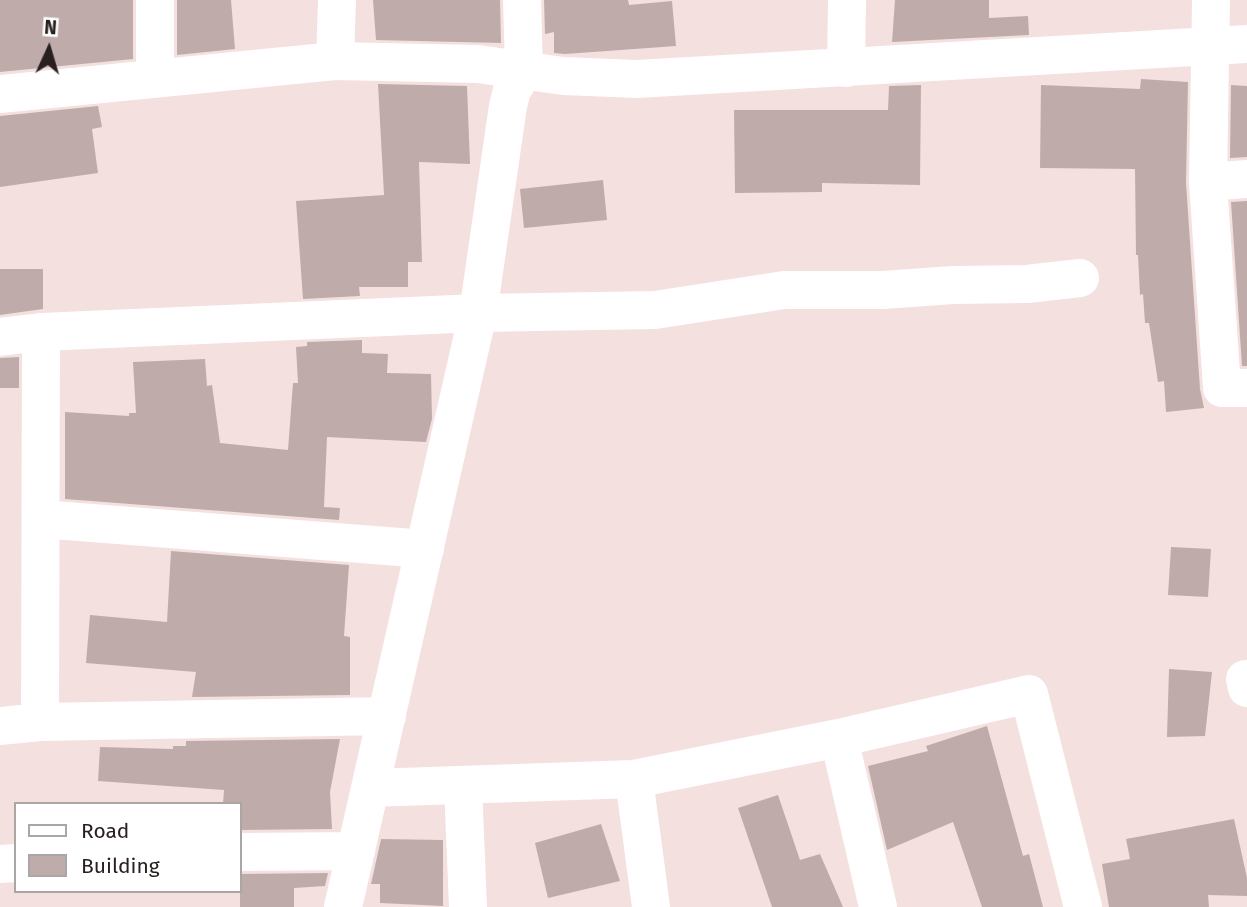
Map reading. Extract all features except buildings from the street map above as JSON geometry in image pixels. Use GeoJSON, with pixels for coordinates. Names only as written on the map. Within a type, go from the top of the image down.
{"type":"FeatureCollection","features":[{"type":"Feature","properties":{"kind":"street"},"geometry":{"type":"LineString","coordinates":[[155,0],[155,77]]}},
{"type":"Feature","properties":{"kind":"street"},"geometry":{"type":"LineString","coordinates":[[335,61],[337,0]]}},
{"type":"Feature","properties":{"kind":"street"},"geometry":{"type":"LineString","coordinates":[[343,907],[478,313],[508,106],[512,90],[524,71],[522,0]]}},
{"type":"Feature","properties":{"kind":"street"},"geometry":{"type":"LineString","coordinates":[[846,68],[847,0]]}},
{"type":"Feature","properties":{"kind":"street"},"geometry":{"type":"LineString","coordinates":[[1211,0],[1208,182],[1222,388],[1247,388]]}},
{"type":"Feature","properties":{"kind":"street"},"geometry":{"type":"LineString","coordinates":[[0,94],[335,61],[478,64],[563,76],[637,79],[1247,44]]}},
{"type":"Feature","properties":{"kind":"street"},"geometry":{"type":"LineString","coordinates":[[1208,182],[1247,179]]}},
{"type":"Feature","properties":{"kind":"street"},"geometry":{"type":"LineString","coordinates":[[0,337],[41,332],[478,313],[655,310],[784,290],[883,290],[1027,284],[1080,278]]}},
{"type":"Feature","properties":{"kind":"street"},"geometry":{"type":"LineString","coordinates":[[40,722],[41,332]]}},
{"type":"Feature","properties":{"kind":"street"},"geometry":{"type":"LineString","coordinates":[[41,519],[425,549]]}},
{"type":"Feature","properties":{"kind":"street"},"geometry":{"type":"LineString","coordinates":[[370,788],[634,779],[839,738],[1029,694],[1083,907]]}},
{"type":"Feature","properties":{"kind":"street"},"geometry":{"type":"LineString","coordinates":[[0,726],[40,722],[387,716]]}},
{"type":"Feature","properties":{"kind":"street"},"geometry":{"type":"LineString","coordinates":[[839,738],[878,907]]}},
{"type":"Feature","properties":{"kind":"street"},"geometry":{"type":"LineString","coordinates":[[634,779],[651,907]]}},
{"type":"Feature","properties":{"kind":"street"},"geometry":{"type":"LineString","coordinates":[[463,785],[468,907]]}},
{"type":"Feature","properties":{"kind":"street"},"geometry":{"type":"LineString","coordinates":[[242,852],[356,851]]}}]}
